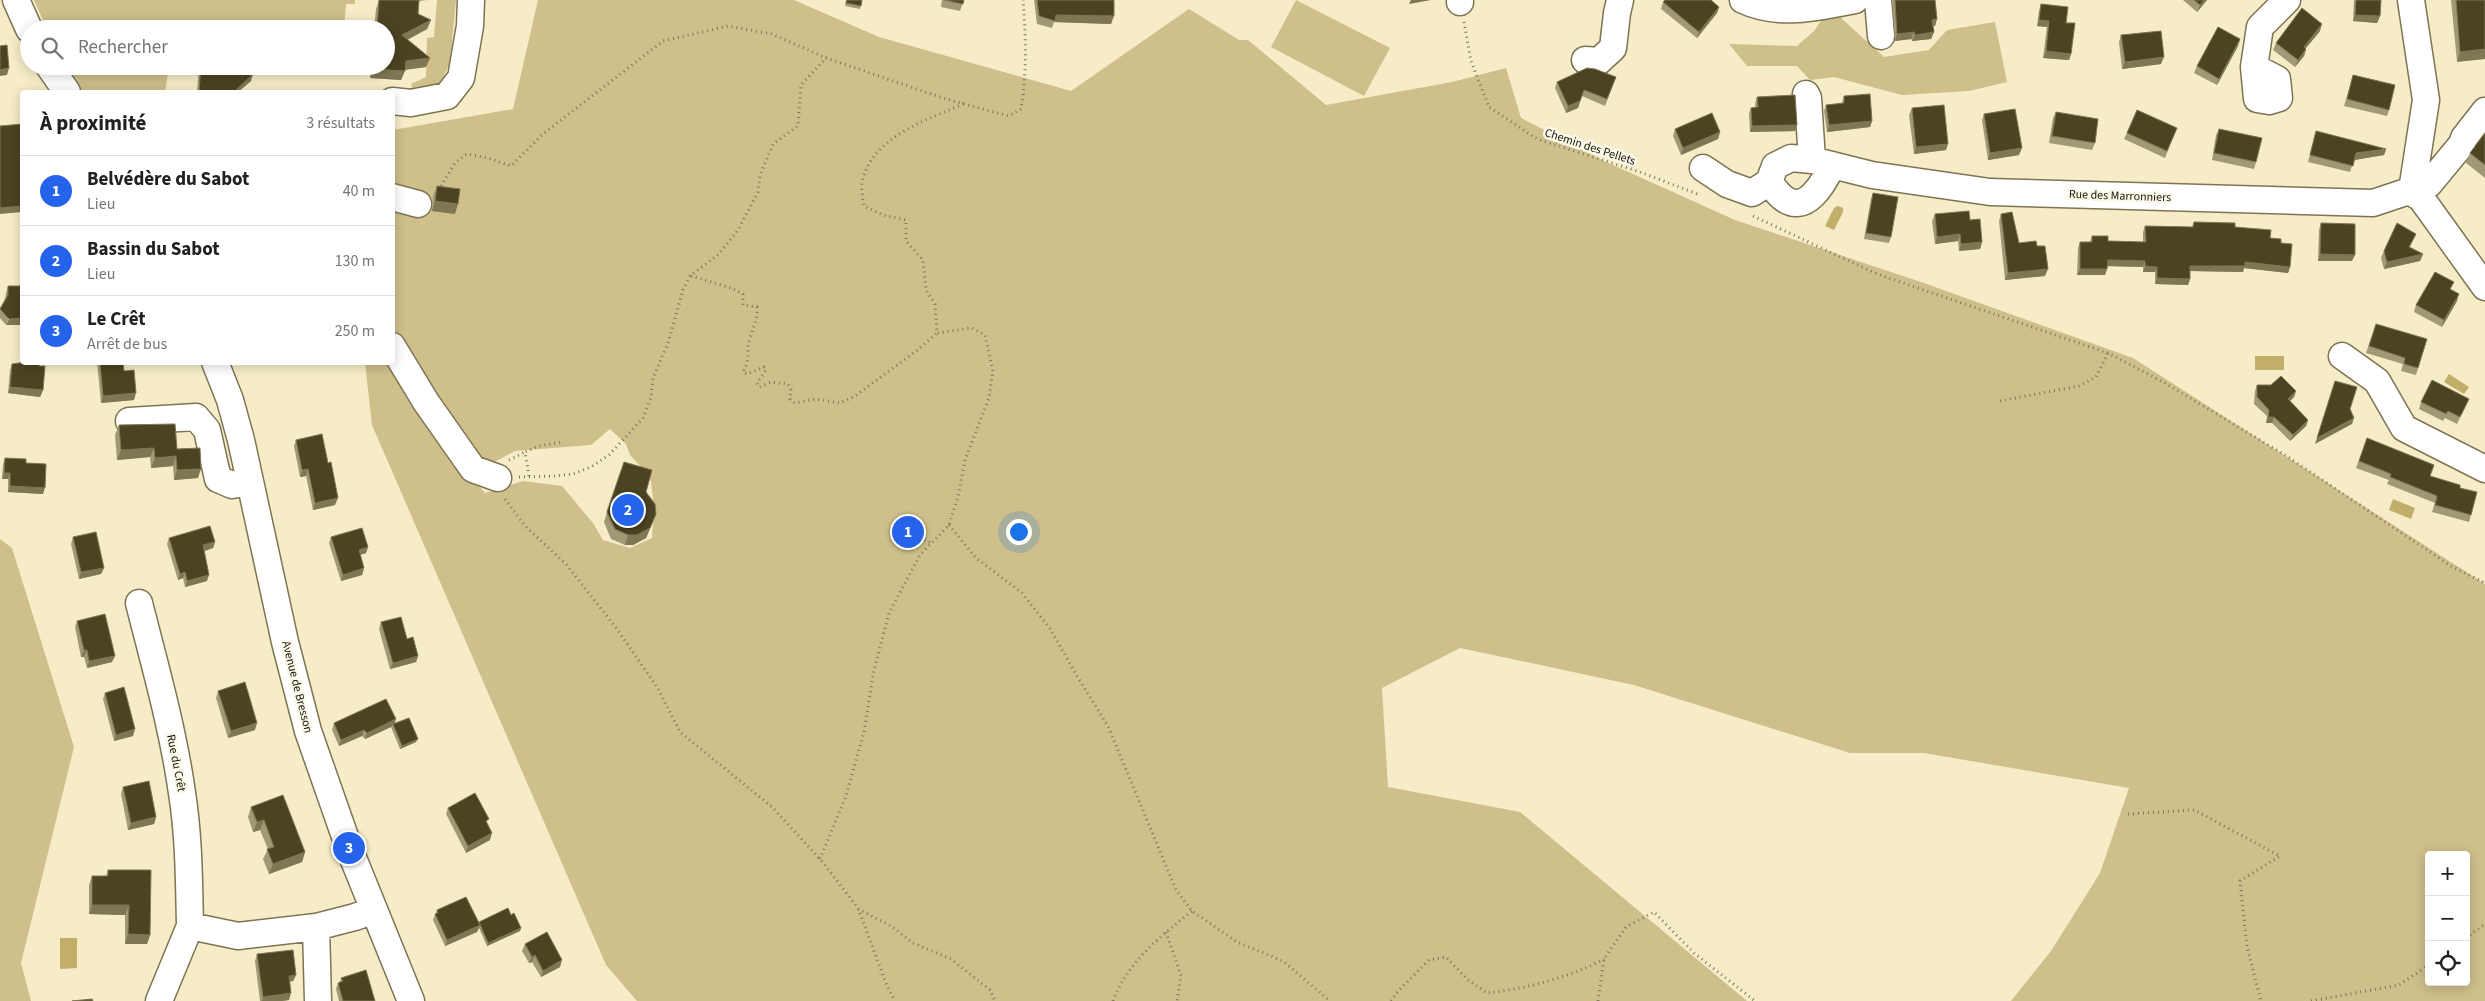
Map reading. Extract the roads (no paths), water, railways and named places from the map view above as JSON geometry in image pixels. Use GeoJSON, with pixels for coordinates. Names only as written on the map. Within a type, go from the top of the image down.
{"type":"FeatureCollection","features":[{"type":"Feature","properties":{"kind":"street"},"geometry":{"type":"LineString","coordinates":[[16,0],[25,20]]}},
{"type":"Feature","properties":{"kind":"street"},"geometry":{"type":"LineString","coordinates":[[395,101],[411,103],[447,96],[462,78],[470,26],[471,0]]}},
{"type":"Feature","properties":{"kind":"street"},"geometry":{"type":"LineString","coordinates":[[1585,60],[1599,61],[1614,48],[1620,0]]}},
{"type":"Feature","properties":{"kind":"street"},"geometry":{"type":"LineString","coordinates":[[1743,0],[1754,5],[1797,11],[1855,0]]}},
{"type":"Feature","properties":{"kind":"street"},"geometry":{"type":"LineString","coordinates":[[1878,0],[1881,36]]}},
{"type":"Feature","properties":{"kind":"street"},"geometry":{"type":"LineString","coordinates":[[2254,67],[2260,27],[2287,0]]}},
{"type":"Feature","properties":{"kind":"street"},"geometry":{"type":"LineString","coordinates":[[2411,0],[2426,100],[2411,187],[2485,286]]}},
{"type":"Feature","properties":{"kind":"street"},"geometry":{"type":"LineString","coordinates":[[55,75],[66,90]]}},
{"type":"Feature","properties":{"kind":"street"},"geometry":{"type":"LineString","coordinates":[[1703,168],[1726,184],[1755,196],[1782,198],[1793,203],[1808,200],[1823,183],[1822,163],[1806,94]]}},
{"type":"Feature","properties":{"kind":"street","name":"Rue des Marronniers"},"geometry":{"type":"LineString","coordinates":[[1755,196],[1775,166],[1791,158],[1872,175],[1956,188],[2036,194],[2372,203],[2411,187],[2429,184],[2462,144],[2464,138],[2485,111]]}},
{"type":"Feature","properties":{"kind":"street"},"geometry":{"type":"LineString","coordinates":[[395,197],[418,204]]}},
{"type":"Feature","properties":{"kind":"street"},"geometry":{"type":"LineString","coordinates":[[395,351],[426,402],[473,469],[498,478]]}},
{"type":"Feature","properties":{"kind":"street"},"geometry":{"type":"LineString","coordinates":[[2342,356],[2377,381],[2404,428],[2485,469]]}},
{"type":"Feature","properties":{"kind":"street","name":"Avenue de Bresson"},"geometry":{"type":"LineString","coordinates":[[217,365],[230,400],[308,731],[349,848],[412,1001]]}},
{"type":"Feature","properties":{"kind":"street"},"geometry":{"type":"LineString","coordinates":[[129,422],[196,417],[207,430],[218,479],[232,485],[250,482]]}},
{"type":"Feature","properties":{"kind":"street","name":"Rue du Crêt"},"geometry":{"type":"LineString","coordinates":[[139,603],[173,742],[183,793],[189,864],[190,926],[160,1001]]}},
{"type":"Feature","properties":{"kind":"street"},"geometry":{"type":"LineString","coordinates":[[190,926],[238,936],[316,927],[374,910]]}},
{"type":"Feature","properties":{"kind":"street"},"geometry":{"type":"LineString","coordinates":[[316,927],[318,1001]]}},
{"type":"Feature","properties":{"kind":"place","name":"Bassin du Sabot"},"geometry":{"type":"Point","coordinates":[628,510]}},
{"type":"Feature","properties":{"kind":"place","name":"Belvédère du Sabot"},"geometry":{"type":"Point","coordinates":[908,532]}},
{"type":"Feature","properties":{"kind":"place","name":"Le Crêt"},"geometry":{"type":"Point","coordinates":[349,848]}}]}
